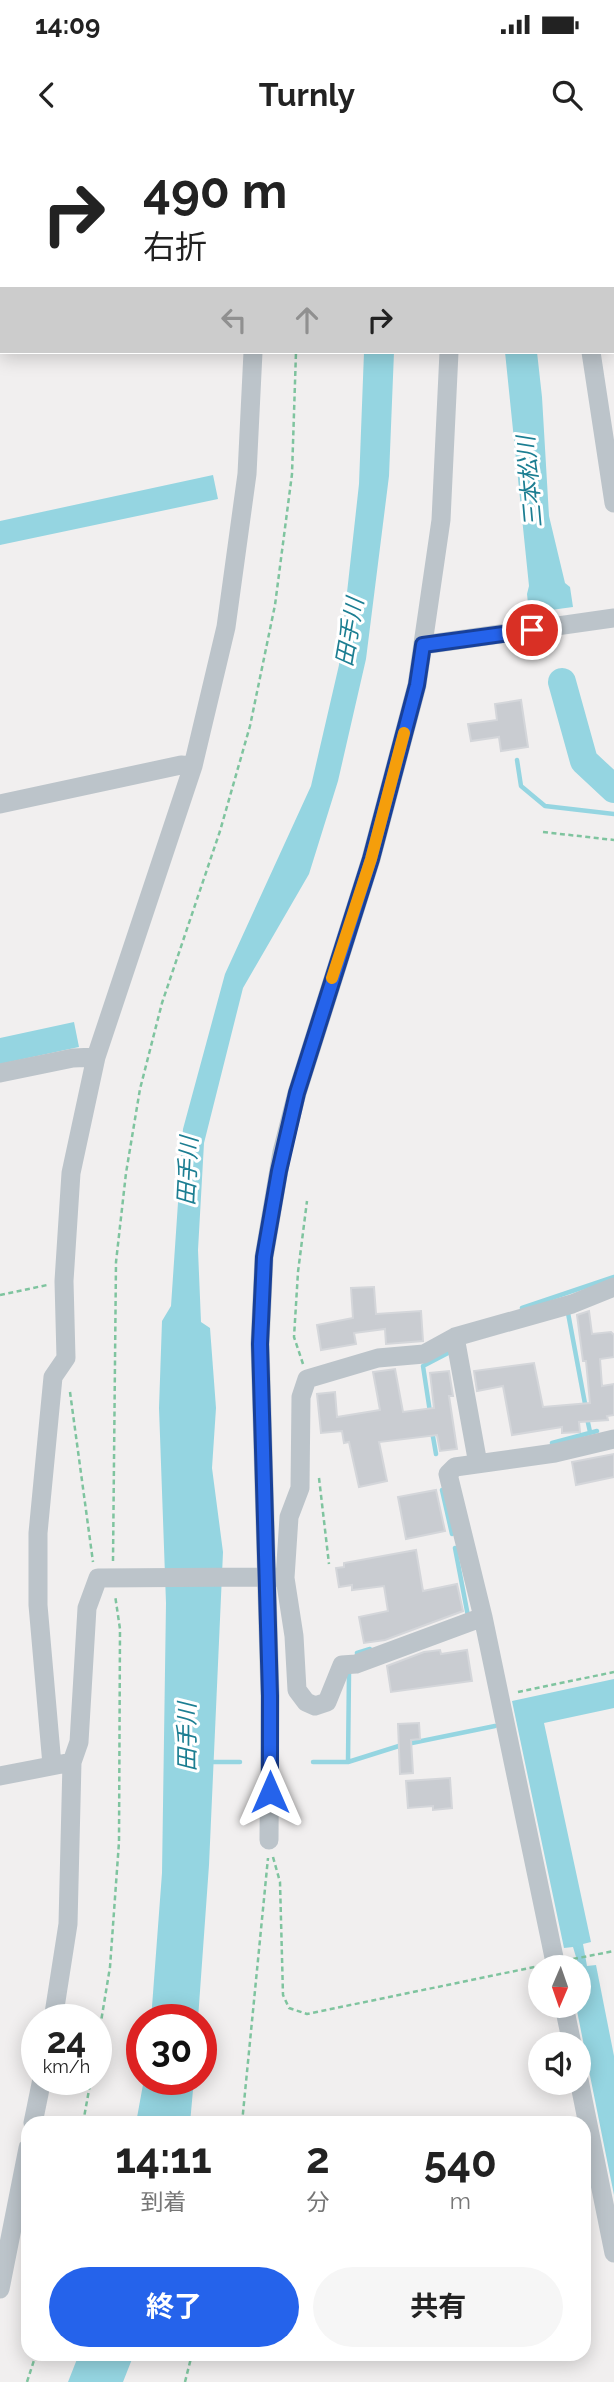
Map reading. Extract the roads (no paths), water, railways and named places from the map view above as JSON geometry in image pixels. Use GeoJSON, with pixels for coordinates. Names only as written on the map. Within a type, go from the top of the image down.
{"type":"FeatureCollection","features":[{"type":"Feature","properties":{"kind":"street"},"geometry":{"type":"LineString","coordinates":[[56,2004],[68,1924],[62,1764],[38,1605],[38,1533],[52,1377],[66,1358],[64,1282],[71,1173],[96,1057],[193,766],[228,614],[247,474],[253,354]]}},
{"type":"Feature","properties":{"kind":"street"},"geometry":{"type":"LineString","coordinates":[[269,1840],[269,1578],[260,1344],[264,1257],[271,1209],[297,1093],[371,859],[417,685],[441,520],[449,354]]}},
{"type":"Feature","properties":{"kind":"street"},"geometry":{"type":"LineString","coordinates":[[591,354],[614,503]]}},
{"type":"Feature","properties":{"kind":"street"},"geometry":{"type":"LineString","coordinates":[[423,645],[614,618]]}},
{"type":"Feature","properties":{"kind":"street"},"geometry":{"type":"LineString","coordinates":[[0,804],[181,765],[193,766]]}},
{"type":"Feature","properties":{"kind":"street"},"geometry":{"type":"LineString","coordinates":[[0,1073],[73,1058],[96,1057]]}},
{"type":"Feature","properties":{"kind":"street"},"geometry":{"type":"LineString","coordinates":[[483,1617],[356,1664],[342,1665],[327,1702],[315,1706],[306,1702],[297,1690],[294,1636],[269,1578],[300,1488],[301,1397],[307,1379],[378,1358],[424,1354],[455,1337],[572,1304],[614,1287]]}},
{"type":"Feature","properties":{"kind":"street"},"geometry":{"type":"LineString","coordinates":[[455,1337],[478,1464]]}},
{"type":"Feature","properties":{"kind":"street"},"geometry":{"type":"LineString","coordinates":[[560,1955],[448,1474],[455,1466],[555,1453],[614,1439]]}},
{"type":"Feature","properties":{"kind":"street"},"geometry":{"type":"LineString","coordinates":[[0,1776],[62,1764],[79,1742],[87,1608],[112,1578],[269,1578]]}},
{"type":"Feature","properties":{"kind":"street"},"geometry":{"type":"LineString","coordinates":[[34,2116],[39,2095]]}},
{"type":"Feature","properties":{"kind":"street"},"geometry":{"type":"LineString","coordinates":[[582,2095],[586,2116]]}},
{"type":"Feature","properties":{"kind":"street"},"geometry":{"type":"LineString","coordinates":[[591,2139],[614,2253]]}},
{"type":"Feature","properties":{"kind":"street"},"geometry":{"type":"LineString","coordinates":[[0,2289],[21,2183]]}},
{"type":"Feature","properties":{"kind":"water","name":"田手川"},"geometry":{"type":"Polygon","coordinates":[[[364,354],[394,354],[389,476],[366,659],[338,781],[309,874],[243,988],[204,1143],[198,1250],[201,1322],[210,1328],[216,1408],[212,1468],[223,1552],[209,1865],[199,2004],[152,2004],[162,1873],[166,1603],[159,1408],[162,1321],[171,1306],[183,1129],[225,974],[311,786],[339,665],[359,484],[364,354]]]}},
{"type":"Feature","properties":{"kind":"water"},"geometry":{"type":"Polygon","coordinates":[[[505,354],[537,354],[549,516],[565,583],[570,587],[573,607],[529,613],[529,586],[505,354]]]}},
{"type":"Feature","properties":{"kind":"water"},"geometry":{"type":"Polygon","coordinates":[[[213,475],[218,499],[0,545],[0,521],[213,475]]]}},
{"type":"Feature","properties":{"kind":"water"},"geometry":{"type":"Polygon","coordinates":[[[74,1022],[79,1047],[0,1064],[0,1038],[74,1022]]]}},
{"type":"Feature","properties":{"kind":"water"},"geometry":{"type":"Polygon","coordinates":[[[614,1679],[614,1708],[544,1723],[591,1942],[583,1944],[585,1955],[575,1955],[573,1947],[564,1948],[512,1701],[614,1679]]]}},
{"type":"Feature","properties":{"kind":"water"},"geometry":{"type":"Polygon","coordinates":[[[592,1965],[596,1965],[614,2056],[614,2195],[591,2081],[591,2032],[581,2032],[578,2018],[592,2018],[592,1965]]]}},
{"type":"Feature","properties":{"kind":"water"},"geometry":{"type":"Polygon","coordinates":[[[141,2095],[193,2095],[191,2116],[137,2116],[141,2095]]]}},
{"type":"Feature","properties":{"kind":"water"},"geometry":{"type":"Polygon","coordinates":[[[76,2361],[131,2361],[123,2382],[68,2382],[76,2361]]]}},
{"type":"Feature","properties":{"kind":"waterway","name":"三本松川"},"geometry":{"type":"LineString","coordinates":[[562,682],[584,761],[614,789]]}},
{"type":"Feature","properties":{"kind":"waterway"},"geometry":{"type":"LineString","coordinates":[[517,760],[521,786],[545,806],[614,814]]}},
{"type":"Feature","properties":{"kind":"waterway"},"geometry":{"type":"LineString","coordinates":[[522,1308],[614,1277]]}},
{"type":"Feature","properties":{"kind":"waterway"},"geometry":{"type":"LineString","coordinates":[[568,1313],[586,1409]]}},
{"type":"Feature","properties":{"kind":"waterway"},"geometry":{"type":"LineString","coordinates":[[430,1412],[423,1366],[448,1353]]}},
{"type":"Feature","properties":{"kind":"waterway"},"geometry":{"type":"LineString","coordinates":[[587,1418],[590,1432]]}},
{"type":"Feature","properties":{"kind":"waterway"},"geometry":{"type":"LineString","coordinates":[[432,1431],[436,1454]]}},
{"type":"Feature","properties":{"kind":"waterway"},"geometry":{"type":"LineString","coordinates":[[552,1443],[597,1431]]}},
{"type":"Feature","properties":{"kind":"waterway"},"geometry":{"type":"LineString","coordinates":[[442,1490],[452,1534]]}},
{"type":"Feature","properties":{"kind":"waterway"},"geometry":{"type":"LineString","coordinates":[[455,1548],[468,1616]]}},
{"type":"Feature","properties":{"kind":"waterway"},"geometry":{"type":"LineString","coordinates":[[357,1653],[370,1649]]}},
{"type":"Feature","properties":{"kind":"waterway"},"geometry":{"type":"LineString","coordinates":[[348,1762],[349,1673]]}},
{"type":"Feature","properties":{"kind":"waterway"},"geometry":{"type":"LineString","coordinates":[[313,1762],[348,1762],[402,1745],[495,1726]]}},
{"type":"Feature","properties":{"kind":"waterway","name":"田手川"},"geometry":{"type":"LineString","coordinates":[[209,1762],[240,1762]]}}]}
